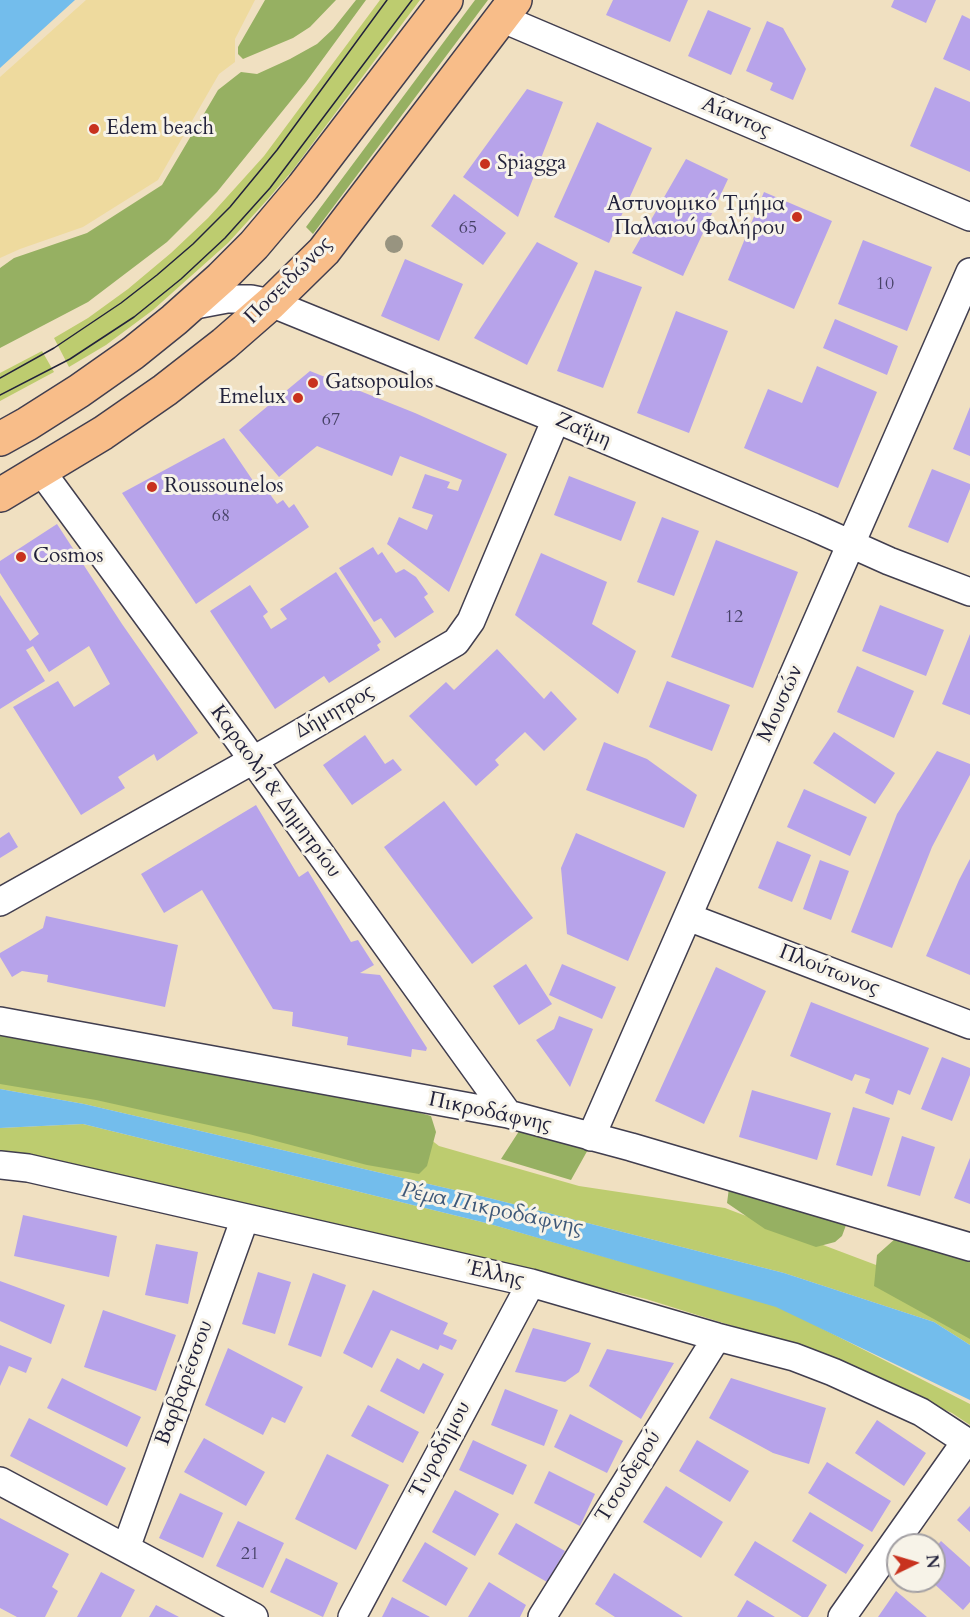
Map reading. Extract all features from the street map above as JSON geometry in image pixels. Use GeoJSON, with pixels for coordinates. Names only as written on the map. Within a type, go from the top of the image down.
{"type":"FeatureCollection","features":[{"type":"Feature","properties":{"kind":"highway"},"geometry":{"type":"LineString","coordinates":[[0,439],[88,385],[133,353],[190,306],[246,253],[303,187],[446,0]]}},
{"type":"Feature","properties":{"kind":"highway","name":"Ποσειδώνος"},"geometry":{"type":"LineString","coordinates":[[0,495],[103,433],[165,390],[272,303],[324,250],[508,9]]}},
{"type":"Feature","properties":{"kind":"street","name":"Αίαντος"},"geometry":{"type":"LineString","coordinates":[[508,9],[970,217]]}},
{"type":"Feature","properties":{"kind":"street","name":"Μουσών"},"geometry":{"type":"LineString","coordinates":[[591,1137],[970,272]]}},
{"type":"Feature","properties":{"kind":"street","name":"Ζαΐμη"},"geometry":{"type":"LineString","coordinates":[[190,306],[227,299],[251,299],[272,303],[556,419],[889,561],[970,592]]}},
{"type":"Feature","properties":{"kind":"street","name":"Δήμητρος"},"geometry":{"type":"LineString","coordinates":[[0,902],[456,642],[471,621],[556,419]]}},
{"type":"Feature","properties":{"kind":"street","name":"Καραολή & Δημητρίου"},"geometry":{"type":"LineString","coordinates":[[41,471],[508,1114]]}},
{"type":"Feature","properties":{"kind":"street","name":"Πλούτωνος"},"geometry":{"type":"LineString","coordinates":[[688,917],[970,1025]]}},
{"type":"Feature","properties":{"kind":"street","name":"Πικροδάφνης"},"geometry":{"type":"LineString","coordinates":[[0,1021],[508,1114],[623,1145],[970,1247]]}},
{"type":"Feature","properties":{"kind":"street","name":"Έλλης"},"geometry":{"type":"LineString","coordinates":[[0,1165],[39,1170],[531,1283],[794,1357],[921,1412],[968,1442]]}},
{"type":"Feature","properties":{"kind":"street","name":"Βαρβαρέσσου"},"geometry":{"type":"LineString","coordinates":[[126,1548],[245,1218]]}},
{"type":"Feature","properties":{"kind":"street","name":"Τυροδήμου"},"geometry":{"type":"LineString","coordinates":[[352,1617],[531,1283]]}},
{"type":"Feature","properties":{"kind":"street","name":"Τσουδερού"},"geometry":{"type":"LineString","coordinates":[[542,1617],[717,1337]]}},
{"type":"Feature","properties":{"kind":"street"},"geometry":{"type":"LineString","coordinates":[[842,1617],[968,1442]]}},
{"type":"Feature","properties":{"kind":"street"},"geometry":{"type":"LineString","coordinates":[[0,1481],[254,1617]]}},
{"type":"Feature","properties":{"kind":"green space"},"geometry":{"type":"Polygon","coordinates":[[[265,0],[336,0],[310,27],[293,38],[243,59],[238,54],[238,47],[265,0]]]}},
{"type":"Feature","properties":{"kind":"green space"},"geometry":{"type":"Polygon","coordinates":[[[356,0],[366,0],[306,82],[217,192],[167,242],[88,302],[0,348],[0,268],[14,258],[87,233],[162,185],[218,90],[241,72],[257,74],[317,44],[333,29],[356,0]]]}},
{"type":"Feature","properties":{"kind":"green space"},"geometry":{"type":"Polygon","coordinates":[[[380,0],[420,0],[292,171],[228,243],[153,310],[106,345],[69,367],[54,338],[88,318],[128,289],[208,218],[264,156],[380,0]]]}},
{"type":"Feature","properties":{"kind":"green space"},"geometry":{"type":"Polygon","coordinates":[[[475,0],[488,0],[313,234],[306,227],[475,0]]]}},
{"type":"Feature","properties":{"kind":"green space"},"geometry":{"type":"Polygon","coordinates":[[[42,351],[54,372],[0,401],[0,373],[42,351]]]}},
{"type":"Feature","properties":{"kind":"green space"},"geometry":{"type":"Polygon","coordinates":[[[0,1030],[364,1097],[431,1116],[436,1132],[427,1166],[419,1174],[367,1165],[249,1134],[96,1100],[0,1084],[0,1030]]]}},
{"type":"Feature","properties":{"kind":"green space"},"geometry":{"type":"Polygon","coordinates":[[[0,1041],[396,1113],[439,1146],[579,1186],[725,1208],[953,1294],[970,1290],[970,1345],[934,1322],[784,1273],[489,1198],[84,1104],[0,1089],[0,1041]]]}},
{"type":"Feature","properties":{"kind":"green space"},"geometry":{"type":"Polygon","coordinates":[[[83,1124],[490,1224],[780,1307],[970,1404],[970,1425],[952,1413],[813,1351],[646,1299],[448,1250],[0,1158],[0,1128],[83,1124]]]}},
{"type":"Feature","properties":{"kind":"green space"},"geometry":{"type":"Polygon","coordinates":[[[523,1125],[590,1146],[571,1180],[501,1159],[523,1125]]]}},
{"type":"Feature","properties":{"kind":"green space"},"geometry":{"type":"Polygon","coordinates":[[[729,1188],[849,1217],[842,1236],[835,1242],[816,1247],[765,1229],[727,1203],[729,1188]]]}},
{"type":"Feature","properties":{"kind":"green space"},"geometry":{"type":"Polygon","coordinates":[[[896,1238],[970,1254],[970,1339],[874,1286],[877,1255],[896,1238]]]}},
{"type":"Feature","properties":{"kind":"sand","name":"Edem beach"},"geometry":{"type":"Polygon","coordinates":[[[86,0],[255,0],[235,39],[235,62],[219,74],[158,180],[83,227],[0,258],[0,77],[86,0]]]}},
{"type":"Feature","properties":{"kind":"water"},"geometry":{"type":"Polygon","coordinates":[[[0,0],[75,0],[0,68],[0,0]]]}},
{"type":"Feature","properties":{"kind":"water","name":"Ρέμα Πικροδάφνης"},"geometry":{"type":"Polygon","coordinates":[[[0,1089],[84,1104],[489,1198],[784,1273],[934,1322],[970,1345],[970,1400],[776,1307],[490,1224],[83,1124],[0,1128],[0,1089]]]}},
{"type":"Feature","properties":{"kind":"building"},"geometry":{"type":"Polygon","coordinates":[[[613,0],[688,0],[670,42],[606,15],[613,0]]]}},
{"type":"Feature","properties":{"kind":"building"},"geometry":{"type":"Polygon","coordinates":[[[894,0],[936,0],[926,23],[891,7],[894,0]]]}},
{"type":"Feature","properties":{"kind":"building"},"geometry":{"type":"Polygon","coordinates":[[[708,10],[751,28],[731,75],[688,56],[708,10]]]}},
{"type":"Feature","properties":{"kind":"building"},"geometry":{"type":"Polygon","coordinates":[[[962,15],[970,19],[970,71],[943,59],[962,15]]]}},
{"type":"Feature","properties":{"kind":"building"},"geometry":{"type":"Polygon","coordinates":[[[767,21],[783,28],[806,69],[793,100],[770,90],[773,83],[746,71],[767,21]]]}},
{"type":"Feature","properties":{"kind":"building"},"geometry":{"type":"Polygon","coordinates":[[[935,87],[970,102],[970,172],[910,146],[935,87]]]}},
{"type":"Feature","properties":{"kind":"building"},"geometry":{"type":"Polygon","coordinates":[[[527,89],[563,102],[518,217],[463,177],[527,89]]]}},
{"type":"Feature","properties":{"kind":"building"},"geometry":{"type":"Polygon","coordinates":[[[597,122],[652,148],[609,243],[554,217],[597,122]]]}},
{"type":"Feature","properties":{"kind":"building"},"geometry":{"type":"Polygon","coordinates":[[[686,159],[728,179],[683,276],[632,253],[686,159]]]}},
{"type":"Feature","properties":{"kind":"building"},"geometry":{"type":"Polygon","coordinates":[[[764,192],[832,221],[794,309],[728,280],[764,192]]]}},
{"type":"Feature","properties":{"kind":"building"},"geometry":{"type":"Polygon","coordinates":[[[454,194],[506,233],[483,265],[431,226],[454,194]]]}},
{"type":"Feature","properties":{"kind":"building"},"geometry":{"type":"Polygon","coordinates":[[[863,240],[932,267],[907,331],[838,304],[863,240]]]}},
{"type":"Feature","properties":{"kind":"building"},"geometry":{"type":"Polygon","coordinates":[[[537,242],[578,263],[527,365],[474,338],[537,242]]]}},
{"type":"Feature","properties":{"kind":"building"},"geometry":{"type":"Polygon","coordinates":[[[405,259],[463,284],[439,341],[381,316],[405,259]]]}},
{"type":"Feature","properties":{"kind":"building"},"geometry":{"type":"Polygon","coordinates":[[[595,270],[642,287],[603,388],[557,371],[595,270]]]}},
{"type":"Feature","properties":{"kind":"building"},"geometry":{"type":"Polygon","coordinates":[[[676,311],[728,331],[689,433],[637,413],[676,311]]]}},
{"type":"Feature","properties":{"kind":"building"},"geometry":{"type":"Polygon","coordinates":[[[835,319],[898,346],[887,375],[823,348],[835,319]]]}},
{"type":"Feature","properties":{"kind":"building"},"geometry":{"type":"Polygon","coordinates":[[[817,366],[877,392],[838,488],[744,448],[768,389],[802,403],[817,366]]]}},
{"type":"Feature","properties":{"kind":"building"},"geometry":{"type":"Polygon","coordinates":[[[310,371],[415,413],[507,454],[449,592],[387,544],[399,517],[427,530],[433,515],[412,508],[425,474],[450,482],[447,488],[458,491],[462,480],[400,456],[392,476],[317,446],[279,477],[239,430],[310,371]]]}},
{"type":"Feature","properties":{"kind":"building"},"geometry":{"type":"Polygon","coordinates":[[[970,407],[970,456],[953,449],[970,407]]]}},
{"type":"Feature","properties":{"kind":"building"},"geometry":{"type":"Polygon","coordinates":[[[224,438],[262,494],[267,490],[277,504],[283,500],[289,508],[294,504],[309,527],[196,604],[122,493],[224,438]]]}},
{"type":"Feature","properties":{"kind":"building"},"geometry":{"type":"Polygon","coordinates":[[[932,469],[970,484],[948,543],[908,527],[932,469]]]}},
{"type":"Feature","properties":{"kind":"building"},"geometry":{"type":"Polygon","coordinates":[[[569,476],[636,502],[621,541],[554,515],[569,476]]]}},
{"type":"Feature","properties":{"kind":"building"},"geometry":{"type":"Polygon","coordinates":[[[662,517],[699,531],[674,596],[637,582],[662,517]]]}},
{"type":"Feature","properties":{"kind":"building"},"geometry":{"type":"Polygon","coordinates":[[[57,524],[122,624],[198,733],[157,761],[154,754],[118,777],[125,788],[81,815],[13,707],[58,681],[74,707],[110,684],[89,646],[49,672],[33,646],[26,650],[45,681],[0,709],[0,595],[30,641],[39,634],[0,573],[0,561],[57,524]]]}},
{"type":"Feature","properties":{"kind":"building"},"geometry":{"type":"Polygon","coordinates":[[[716,540],[798,572],[753,688],[671,657],[716,540]]]}},
{"type":"Feature","properties":{"kind":"building"},"geometry":{"type":"Polygon","coordinates":[[[373,547],[378,555],[382,552],[396,573],[404,569],[416,577],[428,594],[424,597],[434,612],[395,638],[381,618],[374,622],[339,568],[373,547]]]}},
{"type":"Feature","properties":{"kind":"building"},"geometry":{"type":"Polygon","coordinates":[[[541,553],[607,582],[592,624],[636,651],[618,694],[515,615],[541,553]]]}},
{"type":"Feature","properties":{"kind":"building"},"geometry":{"type":"Polygon","coordinates":[[[336,572],[381,642],[377,645],[380,650],[329,683],[324,676],[275,709],[210,611],[250,585],[268,612],[263,616],[271,629],[287,619],[280,609],[336,572]]]}},
{"type":"Feature","properties":{"kind":"building"},"geometry":{"type":"Polygon","coordinates":[[[880,605],[944,630],[926,676],[862,651],[880,605]]]}},
{"type":"Feature","properties":{"kind":"building"},"geometry":{"type":"Polygon","coordinates":[[[970,634],[970,715],[942,704],[970,634]]]}},
{"type":"Feature","properties":{"kind":"building"},"geometry":{"type":"Polygon","coordinates":[[[497,649],[544,699],[551,691],[577,719],[544,751],[525,732],[495,760],[499,765],[476,786],[409,716],[446,682],[454,690],[497,649]]]}},
{"type":"Feature","properties":{"kind":"building"},"geometry":{"type":"Polygon","coordinates":[[[857,666],[914,691],[894,738],[837,712],[857,666]]]}},
{"type":"Feature","properties":{"kind":"building"},"geometry":{"type":"Polygon","coordinates":[[[667,681],[730,705],[712,751],[649,727],[667,681]]]}},
{"type":"Feature","properties":{"kind":"building"},"geometry":{"type":"Polygon","coordinates":[[[834,732],[895,773],[875,804],[813,763],[834,732]]]}},
{"type":"Feature","properties":{"kind":"building"},"geometry":{"type":"Polygon","coordinates":[[[365,735],[385,764],[393,759],[402,770],[352,805],[323,765],[365,735]]]}},
{"type":"Feature","properties":{"kind":"building"},"geometry":{"type":"Polygon","coordinates":[[[604,742],[647,759],[697,795],[684,828],[586,790],[604,742]]]}},
{"type":"Feature","properties":{"kind":"building"},"geometry":{"type":"Polygon","coordinates":[[[937,751],[970,764],[970,775],[932,847],[892,948],[851,932],[897,814],[937,751]]]}},
{"type":"Feature","properties":{"kind":"building"},"geometry":{"type":"Polygon","coordinates":[[[804,789],[867,817],[850,856],[787,827],[804,789]]]}},
{"type":"Feature","properties":{"kind":"building"},"geometry":{"type":"Polygon","coordinates":[[[444,801],[533,918],[472,964],[384,847],[444,801]]]}},
{"type":"Feature","properties":{"kind":"building"},"geometry":{"type":"Polygon","coordinates":[[[256,805],[299,877],[308,871],[351,942],[358,940],[374,965],[360,973],[380,975],[427,1048],[426,1051],[412,1049],[411,1057],[347,1045],[348,1037],[292,1026],[293,1012],[273,1009],[202,890],[164,913],[141,874],[256,805]]]}},
{"type":"Feature","properties":{"kind":"building"},"geometry":{"type":"Polygon","coordinates":[[[9,832],[18,847],[0,858],[0,838],[9,832]]]}},
{"type":"Feature","properties":{"kind":"building"},"geometry":{"type":"Polygon","coordinates":[[[576,833],[666,872],[628,961],[567,934],[561,868],[576,833]]]}},
{"type":"Feature","properties":{"kind":"building"},"geometry":{"type":"Polygon","coordinates":[[[777,841],[811,855],[792,902],[758,888],[777,841]]]}},
{"type":"Feature","properties":{"kind":"building"},"geometry":{"type":"Polygon","coordinates":[[[970,859],[970,975],[926,956],[970,859]]]}},
{"type":"Feature","properties":{"kind":"building"},"geometry":{"type":"Polygon","coordinates":[[[820,860],[849,871],[831,920],[803,909],[820,860]]]}},
{"type":"Feature","properties":{"kind":"building"},"geometry":{"type":"Polygon","coordinates":[[[46,916],[178,945],[165,1007],[47,982],[48,975],[22,971],[12,977],[0,953],[43,928],[46,916]]]}},
{"type":"Feature","properties":{"kind":"building"},"geometry":{"type":"Polygon","coordinates":[[[526,964],[552,1004],[519,1025],[493,986],[526,964]]]}},
{"type":"Feature","properties":{"kind":"building"},"geometry":{"type":"Polygon","coordinates":[[[562,964],[616,987],[602,1019],[549,995],[562,964]]]}},
{"type":"Feature","properties":{"kind":"building"},"geometry":{"type":"Polygon","coordinates":[[[716,967],[766,991],[704,1124],[655,1101],[716,967]]]}},
{"type":"Feature","properties":{"kind":"building"},"geometry":{"type":"Polygon","coordinates":[[[811,1002],[929,1048],[910,1095],[898,1090],[893,1105],[865,1093],[870,1079],[855,1074],[852,1081],[790,1056],[811,1002]]]}},
{"type":"Feature","properties":{"kind":"building"},"geometry":{"type":"Polygon","coordinates":[[[559,1016],[593,1029],[570,1087],[536,1040],[554,1029],[559,1016]]]}},
{"type":"Feature","properties":{"kind":"building"},"geometry":{"type":"Polygon","coordinates":[[[942,1057],[970,1068],[970,1075],[952,1121],[921,1109],[942,1057]]]}},
{"type":"Feature","properties":{"kind":"building"},"geometry":{"type":"Polygon","coordinates":[[[752,1090],[831,1113],[817,1160],[739,1137],[752,1090]]]}},
{"type":"Feature","properties":{"kind":"building"},"geometry":{"type":"Polygon","coordinates":[[[853,1107],[890,1118],[872,1176],[836,1165],[853,1107]]]}},
{"type":"Feature","properties":{"kind":"building"},"geometry":{"type":"Polygon","coordinates":[[[902,1136],[935,1147],[920,1196],[887,1186],[902,1136]]]}},
{"type":"Feature","properties":{"kind":"building"},"geometry":{"type":"Polygon","coordinates":[[[970,1158],[970,1204],[954,1198],[970,1158]]]}},
{"type":"Feature","properties":{"kind":"building"},"geometry":{"type":"Polygon","coordinates":[[[23,1215],[117,1236],[109,1277],[14,1256],[23,1215]]]}},
{"type":"Feature","properties":{"kind":"building"},"geometry":{"type":"Polygon","coordinates":[[[156,1244],[198,1252],[188,1304],[145,1295],[156,1244]]]}},
{"type":"Feature","properties":{"kind":"building"},"geometry":{"type":"Polygon","coordinates":[[[258,1272],[291,1282],[275,1334],[242,1324],[258,1272]]]}},
{"type":"Feature","properties":{"kind":"building"},"geometry":{"type":"Polygon","coordinates":[[[313,1273],[346,1285],[321,1357],[288,1345],[313,1273]]]}},
{"type":"Feature","properties":{"kind":"building"},"geometry":{"type":"Polygon","coordinates":[[[0,1281],[65,1305],[51,1344],[0,1321],[0,1281]]]}},
{"type":"Feature","properties":{"kind":"building"},"geometry":{"type":"Polygon","coordinates":[[[373,1290],[448,1323],[443,1334],[457,1340],[452,1350],[440,1345],[438,1350],[391,1330],[372,1368],[343,1353],[373,1290]]]}},
{"type":"Feature","properties":{"kind":"building"},"geometry":{"type":"Polygon","coordinates":[[[103,1310],[176,1335],[156,1391],[84,1367],[103,1310]]]}},
{"type":"Feature","properties":{"kind":"building"},"geometry":{"type":"Polygon","coordinates":[[[533,1328],[591,1343],[579,1372],[565,1382],[515,1372],[533,1328]]]}},
{"type":"Feature","properties":{"kind":"building"},"geometry":{"type":"Polygon","coordinates":[[[0,1345],[32,1358],[26,1373],[9,1366],[0,1386],[0,1345]]]}},
{"type":"Feature","properties":{"kind":"building"},"geometry":{"type":"Polygon","coordinates":[[[228,1348],[303,1387],[285,1423],[272,1417],[263,1435],[205,1405],[228,1348]]]}},
{"type":"Feature","properties":{"kind":"building"},"geometry":{"type":"Polygon","coordinates":[[[607,1349],[674,1363],[641,1419],[589,1386],[607,1349]]]}},
{"type":"Feature","properties":{"kind":"building"},"geometry":{"type":"Polygon","coordinates":[[[397,1358],[419,1370],[423,1363],[444,1374],[424,1414],[380,1391],[397,1358]]]}},
{"type":"Feature","properties":{"kind":"building"},"geometry":{"type":"Polygon","coordinates":[[[62,1378],[141,1417],[127,1447],[47,1408],[62,1378]]]}},
{"type":"Feature","properties":{"kind":"building"},"geometry":{"type":"Polygon","coordinates":[[[731,1378],[826,1408],[809,1464],[773,1453],[709,1418],[731,1378]]]}},
{"type":"Feature","properties":{"kind":"building"},"geometry":{"type":"Polygon","coordinates":[[[505,1389],[558,1410],[544,1446],[491,1425],[505,1389]]]}},
{"type":"Feature","properties":{"kind":"building"},"geometry":{"type":"Polygon","coordinates":[[[368,1405],[419,1432],[403,1463],[351,1436],[368,1405]]]}},
{"type":"Feature","properties":{"kind":"building"},"geometry":{"type":"Polygon","coordinates":[[[570,1414],[623,1441],[607,1473],[554,1447],[570,1414]]]}},
{"type":"Feature","properties":{"kind":"building"},"geometry":{"type":"Polygon","coordinates":[[[29,1418],[126,1468],[107,1506],[10,1456],[29,1418]]]}},
{"type":"Feature","properties":{"kind":"building"},"geometry":{"type":"Polygon","coordinates":[[[877,1420],[926,1453],[904,1486],[855,1453],[877,1420]]]}},
{"type":"Feature","properties":{"kind":"building"},"geometry":{"type":"Polygon","coordinates":[[[204,1438],[265,1472],[246,1506],[184,1472],[204,1438]]]}},
{"type":"Feature","properties":{"kind":"building"},"geometry":{"type":"Polygon","coordinates":[[[473,1440],[527,1465],[513,1495],[459,1470],[473,1440]]]}},
{"type":"Feature","properties":{"kind":"building"},"geometry":{"type":"Polygon","coordinates":[[[697,1440],[749,1471],[730,1502],[679,1471],[697,1440]]]}},
{"type":"Feature","properties":{"kind":"building"},"geometry":{"type":"Polygon","coordinates":[[[327,1454],[389,1485],[356,1550],[295,1519],[327,1454]]]}},
{"type":"Feature","properties":{"kind":"building"},"geometry":{"type":"Polygon","coordinates":[[[827,1462],[891,1501],[872,1532],[808,1493],[827,1462]]]}},
{"type":"Feature","properties":{"kind":"building"},"geometry":{"type":"Polygon","coordinates":[[[549,1471],[595,1494],[580,1526],[534,1503],[549,1471]]]}},
{"type":"Feature","properties":{"kind":"building"},"geometry":{"type":"Polygon","coordinates":[[[666,1486],[723,1522],[701,1558],[643,1522],[666,1486]]]}},
{"type":"Feature","properties":{"kind":"building"},"geometry":{"type":"Polygon","coordinates":[[[455,1490],[499,1514],[475,1556],[432,1532],[455,1490]]]}},
{"type":"Feature","properties":{"kind":"building"},"geometry":{"type":"Polygon","coordinates":[[[180,1493],[223,1513],[203,1558],[159,1538],[180,1493]]]}},
{"type":"Feature","properties":{"kind":"building"},"geometry":{"type":"Polygon","coordinates":[[[970,1506],[970,1532],[957,1520],[970,1506]]]}},
{"type":"Feature","properties":{"kind":"building"},"geometry":{"type":"Polygon","coordinates":[[[810,1512],[864,1545],[846,1574],[792,1541],[810,1512]]]}},
{"type":"Feature","properties":{"kind":"building"},"geometry":{"type":"Polygon","coordinates":[[[0,1518],[69,1554],[52,1587],[58,1591],[45,1617],[17,1617],[0,1608],[0,1518]]]}},
{"type":"Feature","properties":{"kind":"building"},"geometry":{"type":"Polygon","coordinates":[[[238,1521],[284,1543],[263,1588],[216,1566],[238,1521]]]}},
{"type":"Feature","properties":{"kind":"building"},"geometry":{"type":"Polygon","coordinates":[[[516,1523],[565,1551],[547,1582],[498,1554],[516,1523]]]}},
{"type":"Feature","properties":{"kind":"building"},"geometry":{"type":"Polygon","coordinates":[[[755,1541],[827,1585],[808,1617],[802,1617],[734,1575],[755,1541]]]}},
{"type":"Feature","properties":{"kind":"building"},"geometry":{"type":"Polygon","coordinates":[[[425,1542],[468,1568],[446,1606],[402,1581],[425,1542]]]}},
{"type":"Feature","properties":{"kind":"building"},"geometry":{"type":"Polygon","coordinates":[[[946,1545],[970,1567],[970,1602],[963,1610],[944,1593],[946,1545]]]}},
{"type":"Feature","properties":{"kind":"building"},"geometry":{"type":"Polygon","coordinates":[[[286,1558],[338,1583],[323,1617],[270,1592],[286,1558]]]}},
{"type":"Feature","properties":{"kind":"building"},"geometry":{"type":"Polygon","coordinates":[[[101,1572],[135,1590],[121,1617],[77,1617],[101,1572]]]}},
{"type":"Feature","properties":{"kind":"building"},"geometry":{"type":"Polygon","coordinates":[[[614,1573],[683,1617],[615,1617],[595,1604],[614,1573]]]}},
{"type":"Feature","properties":{"kind":"building"},"geometry":{"type":"Polygon","coordinates":[[[489,1582],[526,1605],[520,1617],[468,1617],[489,1582]]]}},
{"type":"Feature","properties":{"kind":"building"},"geometry":{"type":"Polygon","coordinates":[[[895,1593],[898,1593],[927,1617],[878,1617],[895,1593]]]}},
{"type":"Feature","properties":{"kind":"building"},"geometry":{"type":"Polygon","coordinates":[[[392,1597],[430,1617],[382,1617],[392,1597]]]}},
{"type":"Feature","properties":{"kind":"building"},"geometry":{"type":"Polygon","coordinates":[[[747,1600],[775,1617],[737,1617],[747,1600]]]}},
{"type":"Feature","properties":{"kind":"building"},"geometry":{"type":"Polygon","coordinates":[[[156,1605],[179,1617],[149,1617],[156,1605]]]}},
{"type":"Feature","properties":{"kind":"tram line"},"geometry":{"type":"LineString","coordinates":[[0,378],[54,348],[121,303],[193,244],[230,207],[277,150],[387,0]]}},
{"type":"Feature","properties":{"kind":"tram line"},"geometry":{"type":"LineString","coordinates":[[0,395],[70,359],[134,317],[181,279],[225,238],[270,188],[412,0]]}},
{"type":"Feature","properties":{"kind":"place","name":"Edem beach"},"geometry":{"type":"Point","coordinates":[94,129]}},
{"type":"Feature","properties":{"kind":"place","name":"Spiagga"},"geometry":{"type":"Point","coordinates":[485,164]}},
{"type":"Feature","properties":{"kind":"place","name":"Αστυνομικό Τμήμα Παλαιού Φαλήρου"},"geometry":{"type":"Point","coordinates":[797,217]}},
{"type":"Feature","properties":{"kind":"place","name":"Gatsopoulos"},"geometry":{"type":"Point","coordinates":[313,383]}},
{"type":"Feature","properties":{"kind":"place","name":"Emelux"},"geometry":{"type":"Point","coordinates":[298,398]}},
{"type":"Feature","properties":{"kind":"place","name":"Roussounelos"},"geometry":{"type":"Point","coordinates":[152,487]}},
{"type":"Feature","properties":{"kind":"place","name":"Cosmos"},"geometry":{"type":"Point","coordinates":[21,557]}}]}
